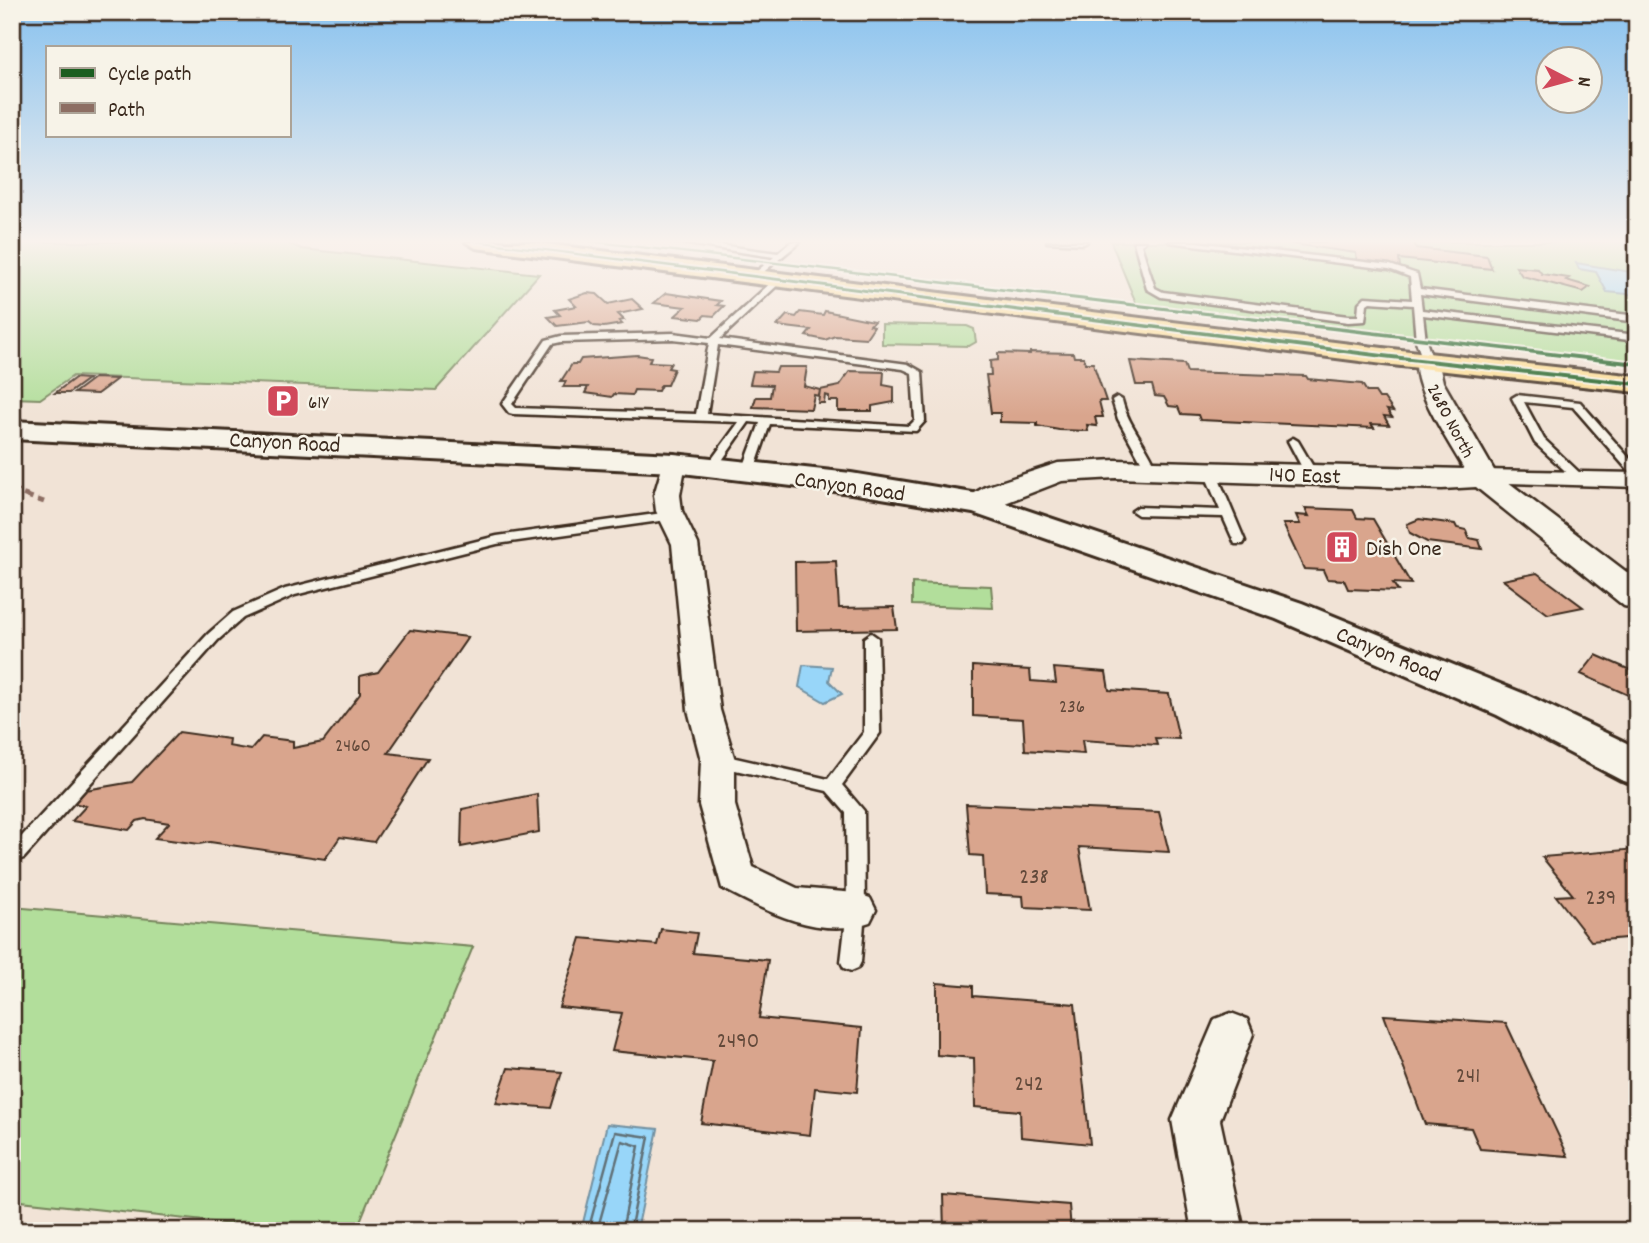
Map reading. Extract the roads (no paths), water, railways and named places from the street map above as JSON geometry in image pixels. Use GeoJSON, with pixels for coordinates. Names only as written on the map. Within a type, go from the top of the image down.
{"type":"FeatureCollection","features":[{"type":"Feature","properties":{"kind":"highway"},"geometry":{"type":"LineString","coordinates":[[939,300],[1428,361],[1637,384]]}},
{"type":"Feature","properties":{"kind":"main road","name":"Canyon Road"},"geometry":{"type":"LineString","coordinates":[[12,430],[674,463],[851,483],[979,504],[1289,611],[1512,705],[1637,768]]}},
{"type":"Feature","properties":{"kind":"street","name":"2680 North"},"geometry":{"type":"LineString","coordinates":[[1428,361],[1430,382],[1483,477]]}},
{"type":"Feature","properties":{"kind":"street"},"geometry":{"type":"LineString","coordinates":[[674,463],[667,495],[670,516],[685,544],[704,710],[718,760],[717,805],[736,877],[792,905],[856,910]]}},
{"type":"Feature","properties":{"kind":"street","name":"140 East"},"geometry":{"type":"LineString","coordinates":[[979,504],[996,494],[1058,472],[1151,470],[1443,480],[1483,477],[1637,480]]}},
{"type":"Feature","properties":{"kind":"street"},"geometry":{"type":"LineString","coordinates":[[1483,477],[1637,598]]}},
{"type":"Feature","properties":{"kind":"street"},"geometry":{"type":"LineString","coordinates":[[1218,1231],[1196,1120],[1231,1034]]}},
{"type":"Feature","properties":{"kind":"lane"},"geometry":{"type":"LineString","coordinates":[[701,417],[715,340],[758,300]]}},
{"type":"Feature","properties":{"kind":"lane"},"geometry":{"type":"LineString","coordinates":[[1211,300],[1348,319],[1362,319],[1363,303],[1367,300]]}},
{"type":"Feature","properties":{"kind":"lane"},"geometry":{"type":"LineString","coordinates":[[1374,300],[1637,338]]}},
{"type":"Feature","properties":{"kind":"lane"},"geometry":{"type":"LineString","coordinates":[[1417,300],[1421,341],[1428,361]]}},
{"type":"Feature","properties":{"kind":"lane"},"geometry":{"type":"LineString","coordinates":[[1485,300],[1637,320]]}},
{"type":"Feature","properties":{"kind":"lane"},"geometry":{"type":"LineString","coordinates":[[673,336],[905,366],[917,372],[920,421],[912,429],[701,417],[513,411],[507,404],[549,342],[561,339],[673,336]]}},
{"type":"Feature","properties":{"kind":"lane"},"geometry":{"type":"LineString","coordinates":[[1579,478],[1539,440],[1517,398],[1576,404],[1637,474]]}},
{"type":"Feature","properties":{"kind":"lane"},"geometry":{"type":"LineString","coordinates":[[1117,400],[1123,421],[1147,454],[1151,470]]}},
{"type":"Feature","properties":{"kind":"lane"},"geometry":{"type":"LineString","coordinates":[[712,467],[746,419]]}},
{"type":"Feature","properties":{"kind":"lane"},"geometry":{"type":"LineString","coordinates":[[748,471],[766,420]]}},
{"type":"Feature","properties":{"kind":"lane"},"geometry":{"type":"LineString","coordinates":[[1293,441],[1312,475]]}},
{"type":"Feature","properties":{"kind":"lane"},"geometry":{"type":"LineString","coordinates":[[1210,472],[1239,541]]}},
{"type":"Feature","properties":{"kind":"lane"},"geometry":{"type":"LineString","coordinates":[[1138,511],[1227,514]]}},
{"type":"Feature","properties":{"kind":"lane"},"geometry":{"type":"LineString","coordinates":[[18,853],[213,638],[238,615],[290,592],[461,547],[670,516]]}},
{"type":"Feature","properties":{"kind":"lane"},"geometry":{"type":"LineString","coordinates":[[832,786],[872,733],[871,638]]}},
{"type":"Feature","properties":{"kind":"lane"},"geometry":{"type":"LineString","coordinates":[[718,760],[832,786],[855,811],[856,910],[851,962]]}},
{"type":"Feature","properties":{"kind":"water"},"geometry":{"type":"Polygon","coordinates":[[[803,665],[832,667],[829,681],[842,694],[825,702],[799,687],[803,665]]]}},
{"type":"Feature","properties":{"kind":"water"},"geometry":{"type":"Polygon","coordinates":[[[607,1124],[658,1129],[637,1231],[581,1231],[607,1124]]]}},
{"type":"Feature","properties":{"kind":"place","name":"61Y"},"geometry":{"type":"Point","coordinates":[283,401]}},
{"type":"Feature","properties":{"kind":"place","name":"Dish One"},"geometry":{"type":"Point","coordinates":[1342,547]}}]}
